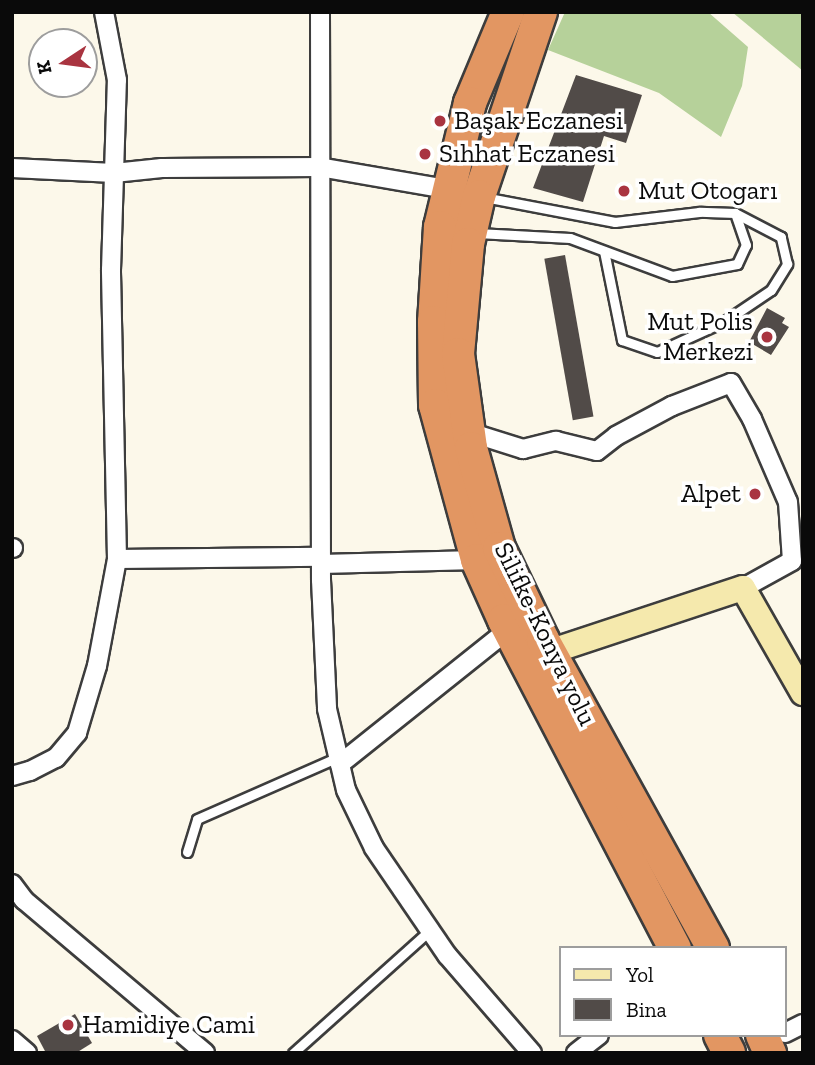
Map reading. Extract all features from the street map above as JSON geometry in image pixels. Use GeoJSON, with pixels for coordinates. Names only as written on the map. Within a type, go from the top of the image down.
{"type":"FeatureCollection","features":[{"type":"Feature","properties":{"kind":"highway","name":"Silifke-Konya yolu"},"geometry":{"type":"LineString","coordinates":[[508,12],[470,103],[463,193],[434,322],[436,405],[477,560],[509,629],[538,656],[712,946]]}},
{"type":"Feature","properties":{"kind":"highway","name":"Silifke-Konya yolu"},"geometry":{"type":"LineString","coordinates":[[463,193],[541,12]]}},
{"type":"Feature","properties":{"kind":"highway","name":"Silifke-Konya yolu"},"geometry":{"type":"LineString","coordinates":[[456,230],[468,244],[458,354],[469,432],[499,548],[538,656],[675,946]]}},
{"type":"Feature","properties":{"kind":"highway"},"geometry":{"type":"LineString","coordinates":[[721,1037],[729,1053]]}},
{"type":"Feature","properties":{"kind":"street"},"geometry":{"type":"LineString","coordinates":[[12,776],[56,758],[77,733],[97,666],[117,559],[111,270],[117,80],[104,12]]}},
{"type":"Feature","properties":{"kind":"street"},"geometry":{"type":"LineString","coordinates":[[320,12],[321,561],[327,709],[346,790],[374,848],[447,955],[532,1053]]}},
{"type":"Feature","properties":{"kind":"street"},"geometry":{"type":"LineString","coordinates":[[12,168],[114,173],[162,168],[319,167],[463,193]]}},
{"type":"Feature","properties":{"kind":"street"},"geometry":{"type":"LineString","coordinates":[[469,432],[523,449],[556,441],[597,451],[616,436],[672,406],[731,383],[752,419],[788,502],[803,520]]}},
{"type":"Feature","properties":{"kind":"street"},"geometry":{"type":"LineString","coordinates":[[538,656],[743,588],[792,561],[788,502]]}},
{"type":"Feature","properties":{"kind":"street"},"geometry":{"type":"LineString","coordinates":[[117,559],[477,560]]}},
{"type":"Feature","properties":{"kind":"street"},"geometry":{"type":"LineString","coordinates":[[743,588],[803,694]]}},
{"type":"Feature","properties":{"kind":"street"},"geometry":{"type":"LineString","coordinates":[[339,761],[509,629]]}},
{"type":"Feature","properties":{"kind":"street"},"geometry":{"type":"LineString","coordinates":[[12,884],[24,900],[205,1053]]}},
{"type":"Feature","properties":{"kind":"street"},"geometry":{"type":"LineString","coordinates":[[787,1033],[803,1024]]}},
{"type":"Feature","properties":{"kind":"street"},"geometry":{"type":"LineString","coordinates":[[576,1053],[596,1037]]}},
{"type":"Feature","properties":{"kind":"street"},"geometry":{"type":"LineString","coordinates":[[12,1040],[27,1053]]}},
{"type":"Feature","properties":{"kind":"lane"},"geometry":{"type":"LineString","coordinates":[[463,193],[615,222],[699,212],[735,213],[781,237],[787,264],[771,290],[748,306],[725,321],[657,352],[622,340],[604,251]]}},
{"type":"Feature","properties":{"kind":"lane"},"geometry":{"type":"LineString","coordinates":[[456,230],[570,238],[672,276],[737,264],[746,245],[735,213]]}},
{"type":"Feature","properties":{"kind":"lane"},"geometry":{"type":"LineString","coordinates":[[187,852],[197,819],[339,761]]}},
{"type":"Feature","properties":{"kind":"lane"},"geometry":{"type":"LineString","coordinates":[[293,1053],[430,930]]}},
{"type":"Feature","properties":{"kind":"green space"},"geometry":{"type":"Polygon","coordinates":[[[565,12],[708,12],[748,47],[742,86],[721,137],[659,93],[548,50],[565,12]]]}},
{"type":"Feature","properties":{"kind":"green space"},"geometry":{"type":"Polygon","coordinates":[[[732,12],[803,12],[803,71],[732,12]]]}},
{"type":"Feature","properties":{"kind":"building"},"geometry":{"type":"Polygon","coordinates":[[[576,75],[642,95],[626,143],[604,136],[583,202],[533,188],[576,75]]]}},
{"type":"Feature","properties":{"kind":"building"},"geometry":{"type":"Polygon","coordinates":[[[565,255],[593,417],[573,420],[544,259],[565,255]]]}},
{"type":"Feature","properties":{"kind":"building","name":"Mut Polis Merkezi"},"geometry":{"type":"Polygon","coordinates":[[[767,308],[785,318],[782,323],[789,327],[771,355],[749,342],[767,308]]]}},
{"type":"Feature","properties":{"kind":"building","name":"Hamidiye Cami"},"geometry":{"type":"Polygon","coordinates":[[[75,1014],[92,1043],[76,1053],[46,1053],[37,1036],[75,1014]]]}},
{"type":"Feature","properties":{"kind":"place","name":"Başak Eczanesi"},"geometry":{"type":"Point","coordinates":[440,121]}},
{"type":"Feature","properties":{"kind":"place","name":"Sıhhat Eczanesi"},"geometry":{"type":"Point","coordinates":[425,154]}},
{"type":"Feature","properties":{"kind":"place","name":"Mut Otogarı"},"geometry":{"type":"Point","coordinates":[624,191]}},
{"type":"Feature","properties":{"kind":"place","name":"Mut Polis Merkezi"},"geometry":{"type":"Point","coordinates":[767,337]}},
{"type":"Feature","properties":{"kind":"place","name":"Alpet"},"geometry":{"type":"Point","coordinates":[755,494]}},
{"type":"Feature","properties":{"kind":"place","name":"Hamidiye Cami"},"geometry":{"type":"Point","coordinates":[68,1025]}}]}
